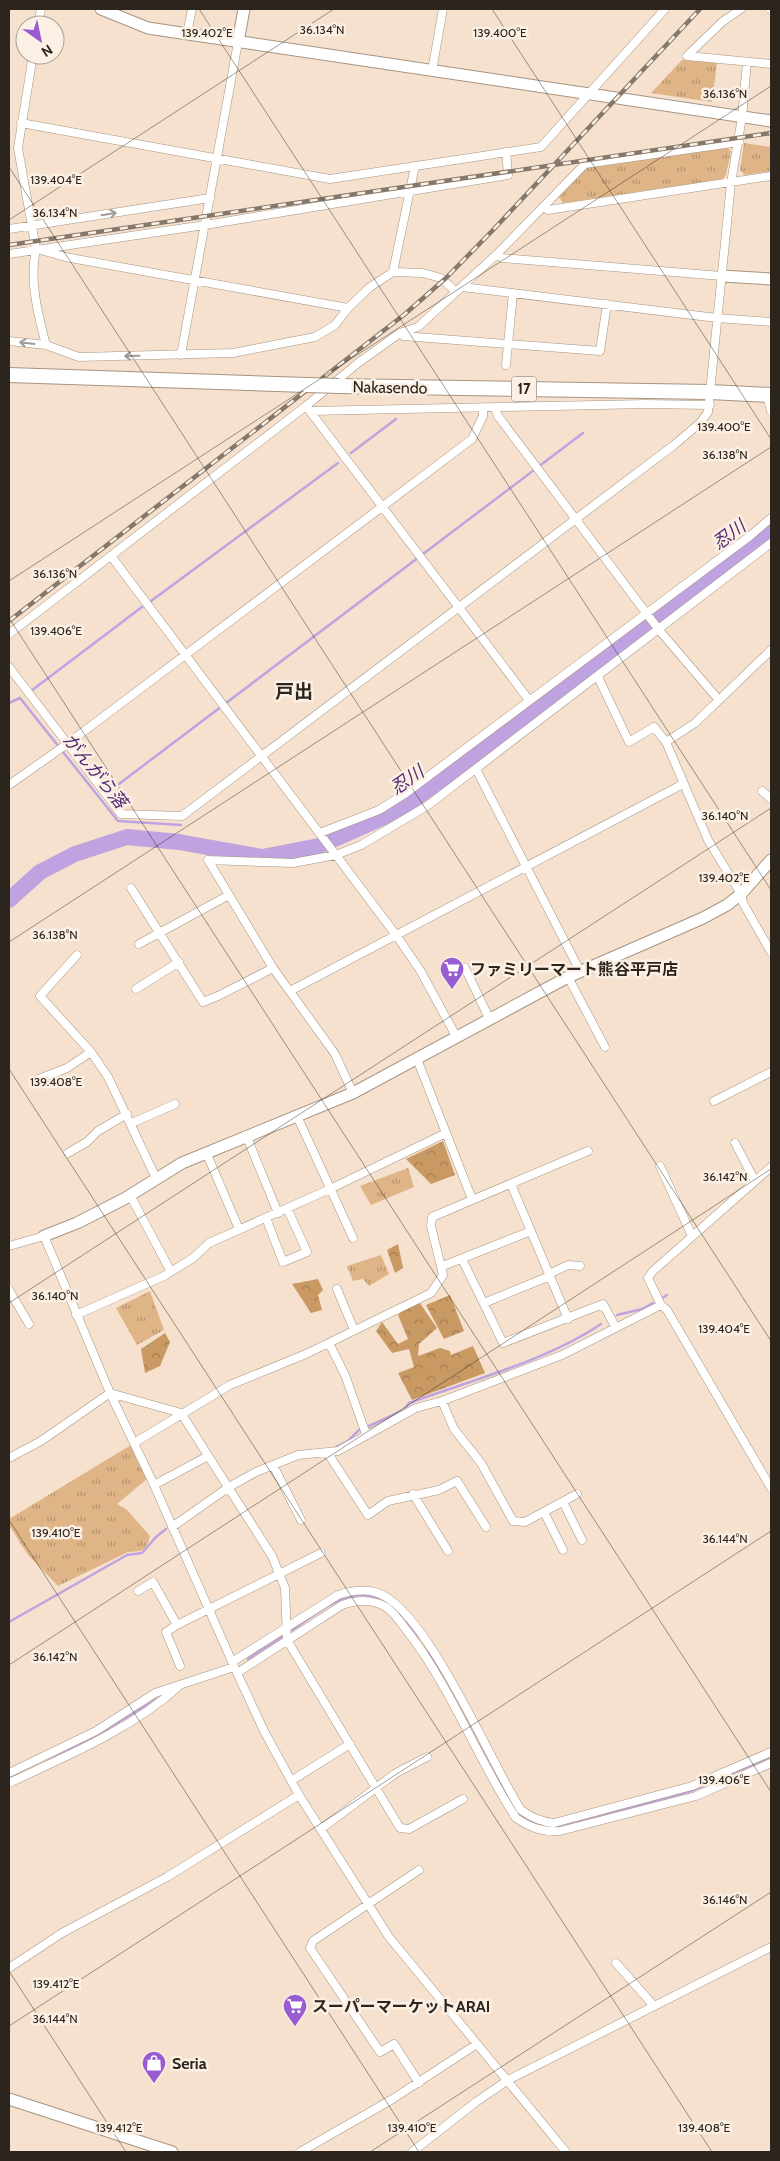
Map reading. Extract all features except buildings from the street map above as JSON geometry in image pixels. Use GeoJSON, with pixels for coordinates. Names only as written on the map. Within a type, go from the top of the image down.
{"type":"FeatureCollection","features":[{"type":"Feature","properties":{"kind":"highway","name":"Nakasendo"},"geometry":{"type":"LineString","coordinates":[[9,375],[710,399],[769,395]]}},
{"type":"Feature","properties":{"kind":"street"},"geometry":{"type":"LineString","coordinates":[[101,9],[148,28],[771,121]]}},
{"type":"Feature","properties":{"kind":"street"},"geometry":{"type":"LineString","coordinates":[[187,34],[192,9]]}},
{"type":"Feature","properties":{"kind":"street"},"geometry":{"type":"LineString","coordinates":[[181,355],[244,9]]}},
{"type":"Feature","properties":{"kind":"street"},"geometry":{"type":"LineString","coordinates":[[432,71],[443,9]]}},
{"type":"Feature","properties":{"kind":"street"},"geometry":{"type":"LineString","coordinates":[[21,123],[330,179],[541,147],[586,94],[665,9]]}},
{"type":"Feature","properties":{"kind":"street"},"geometry":{"type":"LineString","coordinates":[[741,9],[722,22],[687,56],[771,64]]}},
{"type":"Feature","properties":{"kind":"street"},"geometry":{"type":"LineString","coordinates":[[9,667],[66,745],[121,814],[182,816],[687,434],[700,423],[708,412],[731,183],[739,142],[747,62]]}},
{"type":"Feature","properties":{"kind":"street"},"geometry":{"type":"LineString","coordinates":[[31,65],[18,148],[36,249],[34,259],[35,300],[46,345]]}},
{"type":"Feature","properties":{"kind":"street"},"geometry":{"type":"LineString","coordinates":[[9,634],[308,409],[358,362],[400,333],[418,327],[497,254],[585,164],[739,142]]}},
{"type":"Feature","properties":{"kind":"street"},"geometry":{"type":"LineString","coordinates":[[9,254],[205,225],[508,174],[506,152]]}},
{"type":"Feature","properties":{"kind":"street"},"geometry":{"type":"LineString","coordinates":[[393,272],[415,166]]}},
{"type":"Feature","properties":{"kind":"street"},"geometry":{"type":"LineString","coordinates":[[544,207],[548,210],[771,176]]}},
{"type":"Feature","properties":{"kind":"street"},"geometry":{"type":"LineString","coordinates":[[9,228],[210,198]]}},
{"type":"Feature","properties":{"kind":"street"},"geometry":{"type":"LineString","coordinates":[[36,249],[65,257],[348,308]]}},
{"type":"Feature","properties":{"kind":"street"},"geometry":{"type":"LineString","coordinates":[[497,254],[502,258],[771,279]]}},
{"type":"Feature","properties":{"kind":"street"},"geometry":{"type":"LineString","coordinates":[[9,341],[46,345],[79,357],[233,353],[315,337],[335,325],[348,308],[370,287],[393,272],[414,272],[441,278],[459,289],[512,293],[717,318],[771,322]]}},
{"type":"Feature","properties":{"kind":"street"},"geometry":{"type":"LineString","coordinates":[[506,366],[512,293]]}},
{"type":"Feature","properties":{"kind":"street"},"geometry":{"type":"LineString","coordinates":[[400,333],[403,336],[600,351],[607,304]]}},
{"type":"Feature","properties":{"kind":"street"},"geometry":{"type":"LineString","coordinates":[[769,395],[771,412]]}},
{"type":"Feature","properties":{"kind":"street"},"geometry":{"type":"LineString","coordinates":[[308,409],[483,409],[646,404],[710,399]]}},
{"type":"Feature","properties":{"kind":"street"},"geometry":{"type":"LineString","coordinates":[[495,408],[498,416],[646,613],[718,700]]}},
{"type":"Feature","properties":{"kind":"street"},"geometry":{"type":"LineString","coordinates":[[308,409],[381,508],[529,700]]}},
{"type":"Feature","properties":{"kind":"street"},"geometry":{"type":"LineString","coordinates":[[9,785],[66,745],[472,439],[483,416],[483,409]]}},
{"type":"Feature","properties":{"kind":"street"},"geometry":{"type":"LineString","coordinates":[[321,835],[380,810],[406,793],[750,536],[771,518]]}},
{"type":"Feature","properties":{"kind":"street"},"geometry":{"type":"LineString","coordinates":[[353,1093],[335,1054],[273,968],[208,860],[293,863],[361,845],[397,825],[427,806],[771,543]]}},
{"type":"Feature","properties":{"kind":"street"},"geometry":{"type":"LineString","coordinates":[[111,556],[396,936],[420,970],[456,1036]]}},
{"type":"Feature","properties":{"kind":"street"},"geometry":{"type":"LineString","coordinates":[[666,742],[695,723],[771,650]]}},
{"type":"Feature","properties":{"kind":"street"},"geometry":{"type":"LineString","coordinates":[[598,677],[628,742],[654,727],[666,742],[708,840],[742,894],[743,902],[771,952]]}},
{"type":"Feature","properties":{"kind":"street"},"geometry":{"type":"LineString","coordinates":[[476,769],[580,971]]}},
{"type":"Feature","properties":{"kind":"street"},"geometry":{"type":"LineString","coordinates":[[290,991],[683,784]]}},
{"type":"Feature","properties":{"kind":"street"},"geometry":{"type":"LineString","coordinates":[[762,791],[771,799]]}},
{"type":"Feature","properties":{"kind":"street"},"geometry":{"type":"LineString","coordinates":[[9,1246],[44,1236],[77,1223],[206,1152],[353,1093],[568,976],[703,918],[727,905],[742,894],[771,860]]}},
{"type":"Feature","properties":{"kind":"street"},"geometry":{"type":"LineString","coordinates":[[130,888],[203,1002],[273,968]]}},
{"type":"Feature","properties":{"kind":"street"},"geometry":{"type":"LineString","coordinates":[[138,944],[229,895]]}},
{"type":"Feature","properties":{"kind":"street"},"geometry":{"type":"LineString","coordinates":[[77,955],[40,996],[91,1052],[108,1077],[132,1123],[156,1178]]}},
{"type":"Feature","properties":{"kind":"street"},"geometry":{"type":"LineString","coordinates":[[136,990],[178,962]]}},
{"type":"Feature","properties":{"kind":"street"},"geometry":{"type":"LineString","coordinates":[[465,968],[489,1018]]}},
{"type":"Feature","properties":{"kind":"street"},"geometry":{"type":"LineString","coordinates":[[568,976],[605,1048]]}},
{"type":"Feature","properties":{"kind":"street"},"geometry":{"type":"LineString","coordinates":[[36,1080],[67,1068],[91,1052]]}},
{"type":"Feature","properties":{"kind":"street"},"geometry":{"type":"LineString","coordinates":[[417,1059],[472,1199]]}},
{"type":"Feature","properties":{"kind":"street"},"geometry":{"type":"LineString","coordinates":[[714,1100],[771,1072]]}},
{"type":"Feature","properties":{"kind":"street"},"geometry":{"type":"LineString","coordinates":[[132,1123],[175,1104]]}},
{"type":"Feature","properties":{"kind":"street"},"geometry":{"type":"LineString","coordinates":[[68,1152],[87,1142],[98,1131],[127,1114]]}},
{"type":"Feature","properties":{"kind":"street"},"geometry":{"type":"LineString","coordinates":[[296,1116],[353,1238]]}},
{"type":"Feature","properties":{"kind":"street"},"geometry":{"type":"LineString","coordinates":[[76,1315],[171,1272],[194,1258],[210,1243],[330,1189],[446,1133]]}},
{"type":"Feature","properties":{"kind":"street"},"geometry":{"type":"LineString","coordinates":[[246,1135],[278,1212]]}},
{"type":"Feature","properties":{"kind":"street"},"geometry":{"type":"LineString","coordinates":[[735,1143],[755,1181]]}},
{"type":"Feature","properties":{"kind":"street"},"geometry":{"type":"LineString","coordinates":[[134,1442],[230,1385],[329,1343],[431,1293],[443,1275],[431,1226],[432,1217],[588,1151]]}},
{"type":"Feature","properties":{"kind":"street"},"geometry":{"type":"LineString","coordinates":[[206,1152],[239,1230]]}},
{"type":"Feature","properties":{"kind":"street"},"geometry":{"type":"LineString","coordinates":[[660,1166],[692,1236]]}},
{"type":"Feature","properties":{"kind":"street"},"geometry":{"type":"LineString","coordinates":[[771,1166],[652,1271],[648,1278],[661,1305],[667,1310],[771,1488]]}},
{"type":"Feature","properties":{"kind":"street"},"geometry":{"type":"LineString","coordinates":[[511,1184],[568,1319]]}},
{"type":"Feature","properties":{"kind":"street"},"geometry":{"type":"LineString","coordinates":[[130,1195],[171,1272]]}},
{"type":"Feature","properties":{"kind":"street"},"geometry":{"type":"LineString","coordinates":[[266,1218],[283,1262],[307,1252],[287,1208]]}},
{"type":"Feature","properties":{"kind":"street"},"geometry":{"type":"LineString","coordinates":[[442,1266],[531,1230]]}},
{"type":"Feature","properties":{"kind":"street"},"geometry":{"type":"LineString","coordinates":[[44,1236],[110,1393],[154,1485],[234,1667],[299,1795],[389,1937],[566,2152]]}},
{"type":"Feature","properties":{"kind":"street"},"geometry":{"type":"LineString","coordinates":[[462,1259],[503,1343],[603,1304],[615,1326]]}},
{"type":"Feature","properties":{"kind":"street"},"geometry":{"type":"LineString","coordinates":[[484,1303],[568,1266],[580,1266]]}},
{"type":"Feature","properties":{"kind":"street"},"geometry":{"type":"LineString","coordinates":[[337,1289],[354,1330]]}},
{"type":"Feature","properties":{"kind":"street"},"geometry":{"type":"LineString","coordinates":[[9,1290],[29,1324]]}},
{"type":"Feature","properties":{"kind":"street"},"geometry":{"type":"LineString","coordinates":[[172,1527],[229,1487],[273,1465],[298,1455],[338,1451],[416,1408],[442,1401],[562,1355],[615,1326],[661,1305]]}},
{"type":"Feature","properties":{"kind":"street"},"geometry":{"type":"LineString","coordinates":[[329,1343],[345,1375],[366,1434]]}},
{"type":"Feature","properties":{"kind":"street"},"geometry":{"type":"LineString","coordinates":[[110,1393],[181,1413],[272,1556],[285,1588],[287,1640],[400,1828],[409,1829],[463,1799]]}},
{"type":"Feature","properties":{"kind":"street"},"geometry":{"type":"LineString","coordinates":[[9,1458],[41,1441],[110,1393]]}},
{"type":"Feature","properties":{"kind":"street"},"geometry":{"type":"LineString","coordinates":[[442,1401],[454,1429],[481,1463],[513,1521],[526,1522],[578,1494]]}},
{"type":"Feature","properties":{"kind":"street"},"geometry":{"type":"LineString","coordinates":[[327,1452],[368,1515],[388,1501],[413,1494],[439,1490],[457,1481],[486,1528]]}},
{"type":"Feature","properties":{"kind":"street"},"geometry":{"type":"LineString","coordinates":[[154,1485],[208,1456]]}},
{"type":"Feature","properties":{"kind":"street"},"geometry":{"type":"LineString","coordinates":[[273,1465],[301,1520]]}},
{"type":"Feature","properties":{"kind":"street"},"geometry":{"type":"LineString","coordinates":[[413,1494],[448,1551]]}},
{"type":"Feature","properties":{"kind":"street"},"geometry":{"type":"LineString","coordinates":[[563,1502],[582,1540]]}},
{"type":"Feature","properties":{"kind":"street"},"geometry":{"type":"LineString","coordinates":[[544,1512],[563,1550]]}},
{"type":"Feature","properties":{"kind":"street"},"geometry":{"type":"LineString","coordinates":[[180,1666],[166,1632],[321,1553]]}},
{"type":"Feature","properties":{"kind":"street"},"geometry":{"type":"LineString","coordinates":[[138,1591],[153,1582],[177,1625]]}},
{"type":"Feature","properties":{"kind":"street"},"geometry":{"type":"LineString","coordinates":[[234,1667],[287,1626],[338,1595],[351,1591],[375,1592],[393,1601],[401,1608],[438,1657],[521,1810],[531,1818],[554,1824],[692,1786],[771,1752]]}},
{"type":"Feature","properties":{"kind":"street"},"geometry":{"type":"LineString","coordinates":[[9,1773],[96,1731],[155,1693],[234,1667],[287,1640],[353,1600],[373,1602],[385,1607],[395,1615],[430,1663],[516,1818],[531,1828],[545,1832],[560,1831],[696,1796],[771,1763]]}},
{"type":"Feature","properties":{"kind":"street"},"geometry":{"type":"LineString","coordinates":[[9,1783],[101,1739],[162,1702],[181,1684]]}},
{"type":"Feature","properties":{"kind":"street"},"geometry":{"type":"LineString","coordinates":[[291,1780],[350,1744]]}},
{"type":"Feature","properties":{"kind":"street"},"geometry":{"type":"LineString","coordinates":[[322,1829],[375,1788],[409,1765],[427,1757]]}},
{"type":"Feature","properties":{"kind":"street"},"geometry":{"type":"LineString","coordinates":[[9,1968],[62,1933],[167,1877],[299,1795]]}},
{"type":"Feature","properties":{"kind":"street"},"geometry":{"type":"LineString","coordinates":[[419,1870],[313,1941],[310,1948],[380,2052],[394,2044],[419,2083]]}},
{"type":"Feature","properties":{"kind":"street"},"geometry":{"type":"LineString","coordinates":[[412,2152],[476,2102],[508,2080],[771,1947]]}},
{"type":"Feature","properties":{"kind":"street"},"geometry":{"type":"LineString","coordinates":[[616,1963],[654,2006]]}},
{"type":"Feature","properties":{"kind":"street"},"geometry":{"type":"LineString","coordinates":[[300,2152],[359,2117],[369,2114],[477,2044]]}},
{"type":"Feature","properties":{"kind":"street"},"geometry":{"type":"LineString","coordinates":[[9,2098],[172,2152]]}},
{"type":"Feature","properties":{"kind":"green space"},"geometry":{"type":"Polygon","coordinates":[[[682,60],[717,63],[712,102],[651,93],[682,60]]]}},
{"type":"Feature","properties":{"kind":"green space"},"geometry":{"type":"Polygon","coordinates":[[[744,143],[771,147],[771,171],[745,175],[740,170],[744,143]]]}},
{"type":"Feature","properties":{"kind":"green space"},"geometry":{"type":"Polygon","coordinates":[[[726,146],[731,151],[726,175],[723,179],[563,203],[559,197],[587,167],[726,146]]]}},
{"type":"Feature","properties":{"kind":"green space"},"geometry":{"type":"Polygon","coordinates":[[[443,1141],[455,1175],[431,1184],[406,1159],[443,1141]]]}},
{"type":"Feature","properties":{"kind":"green space"},"geometry":{"type":"Polygon","coordinates":[[[408,1168],[414,1187],[371,1205],[360,1186],[408,1168]]]}},
{"type":"Feature","properties":{"kind":"green space"},"geometry":{"type":"Polygon","coordinates":[[[398,1244],[403,1268],[395,1273],[387,1250],[398,1244]]]}},
{"type":"Feature","properties":{"kind":"green space"},"geometry":{"type":"Polygon","coordinates":[[[381,1255],[389,1274],[369,1286],[363,1279],[353,1281],[347,1266],[381,1255]]]}},
{"type":"Feature","properties":{"kind":"green space"},"geometry":{"type":"Polygon","coordinates":[[[318,1279],[323,1290],[318,1295],[322,1310],[311,1313],[292,1284],[318,1279]]]}},
{"type":"Feature","properties":{"kind":"green space"},"geometry":{"type":"Polygon","coordinates":[[[150,1291],[164,1330],[137,1345],[116,1308],[150,1291]]]}},
{"type":"Feature","properties":{"kind":"green space"},"geometry":{"type":"Polygon","coordinates":[[[450,1295],[464,1331],[444,1339],[426,1305],[450,1295]]]}},
{"type":"Feature","properties":{"kind":"green space"},"geometry":{"type":"Polygon","coordinates":[[[417,1299],[437,1328],[419,1344],[418,1356],[440,1348],[450,1351],[451,1355],[473,1346],[485,1373],[412,1400],[398,1373],[414,1367],[409,1349],[392,1353],[376,1331],[382,1322],[398,1344],[408,1339],[398,1315],[417,1299]]]}},
{"type":"Feature","properties":{"kind":"green space"},"geometry":{"type":"Polygon","coordinates":[[[165,1333],[170,1342],[160,1366],[145,1373],[141,1349],[165,1333]]]}},
{"type":"Feature","properties":{"kind":"green space"},"geometry":{"type":"Polygon","coordinates":[[[131,1445],[147,1479],[117,1504],[127,1510],[150,1536],[147,1546],[141,1551],[128,1552],[58,1586],[28,1555],[9,1525],[9,1519],[131,1445]]]}},
{"type":"Feature","properties":{"kind":"waterway"},"geometry":{"type":"LineString","coordinates":[[351,453],[396,419]]}},
{"type":"Feature","properties":{"kind":"waterway"},"geometry":{"type":"LineString","coordinates":[[111,790],[583,433]]}},
{"type":"Feature","properties":{"kind":"waterway"},"geometry":{"type":"LineString","coordinates":[[151,601],[338,463]]}},
{"type":"Feature","properties":{"kind":"waterway","name":"忍川"},"geometry":{"type":"LineString","coordinates":[[9,900],[40,872],[75,854],[127,837],[179,842],[262,857],[319,846],[398,811],[448,775],[771,528]]}},
{"type":"Feature","properties":{"kind":"waterway"},"geometry":{"type":"LineString","coordinates":[[31,691],[142,607]]}},
{"type":"Feature","properties":{"kind":"waterway","name":"がんがら落"},"geometry":{"type":"LineString","coordinates":[[9,703],[20,698],[118,821],[181,825]]}},
{"type":"Feature","properties":{"kind":"waterway"},"geometry":{"type":"LineString","coordinates":[[661,1299],[667,1295]]}},
{"type":"Feature","properties":{"kind":"waterway"},"geometry":{"type":"LineString","coordinates":[[617,1315],[642,1309],[653,1303]]}},
{"type":"Feature","properties":{"kind":"waterway"},"geometry":{"type":"LineString","coordinates":[[369,1426],[404,1410],[409,1403],[533,1359],[580,1337],[601,1324]]}},
{"type":"Feature","properties":{"kind":"waterway"},"geometry":{"type":"LineString","coordinates":[[334,1448],[348,1441],[359,1430]]}},
{"type":"Feature","properties":{"kind":"waterway"},"geometry":{"type":"LineString","coordinates":[[9,1622],[127,1555],[142,1553],[166,1529]]}},
{"type":"Feature","properties":{"kind":"waterway"},"geometry":{"type":"LineString","coordinates":[[289,1632],[331,1604],[343,1599],[366,1595],[378,1598]]}},
{"type":"Feature","properties":{"kind":"waterway"},"geometry":{"type":"LineString","coordinates":[[407,1622],[419,1637]]}},
{"type":"Feature","properties":{"kind":"waterway"},"geometry":{"type":"LineString","coordinates":[[248,1659],[285,1635]]}},
{"type":"Feature","properties":{"kind":"waterway"},"geometry":{"type":"LineString","coordinates":[[429,1652],[507,1797],[522,1816],[533,1823],[557,1828],[691,1791],[771,1757]]}},
{"type":"Feature","properties":{"kind":"waterway"},"geometry":{"type":"LineString","coordinates":[[46,1762],[99,1734],[157,1699]]}},
{"type":"Feature","properties":{"kind":"railway"},"geometry":{"type":"LineString","coordinates":[[9,621],[405,314],[446,278],[700,9]]}},
{"type":"Feature","properties":{"kind":"railway"},"geometry":{"type":"LineString","coordinates":[[9,245],[771,133]]}},
{"type":"Feature","properties":{"kind":"place","name":"ファミリーマート熊谷平戸店"},"geometry":{"type":"Point","coordinates":[452,990]}},
{"type":"Feature","properties":{"kind":"place","name":"スーパーマーケットARAI"},"geometry":{"type":"Point","coordinates":[295,2027]}},
{"type":"Feature","properties":{"kind":"place","name":"Seria"},"geometry":{"type":"Point","coordinates":[154,2084]}},
{"type":"Feature","properties":{"kind":"district","name":"戸出"},"geometry":{"type":"Point","coordinates":[294,691]}}]}
